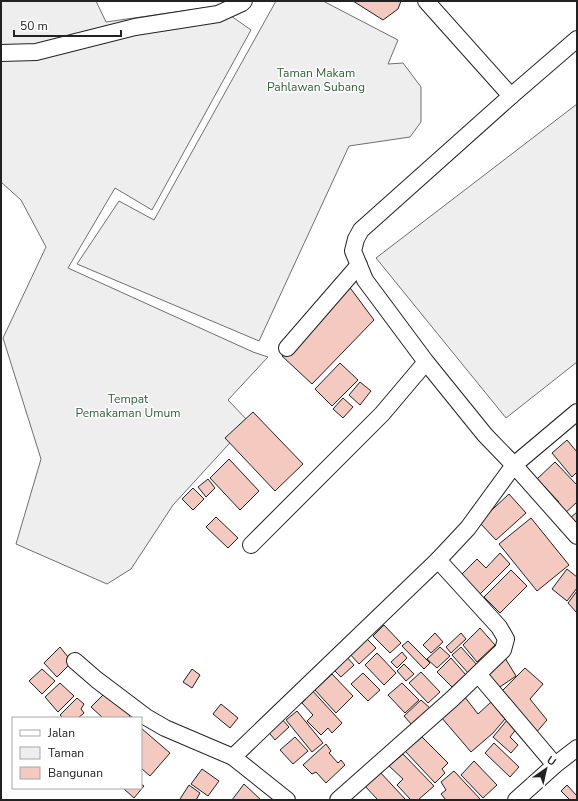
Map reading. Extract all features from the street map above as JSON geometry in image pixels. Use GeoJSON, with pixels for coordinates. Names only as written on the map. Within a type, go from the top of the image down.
{"type":"FeatureCollection","features":[{"type":"Feature","properties":{"kind":"street"},"geometry":{"type":"LineString","coordinates":[[1,53],[36,52],[135,27],[218,14],[244,1]]}},
{"type":"Feature","properties":{"kind":"street"},"geometry":{"type":"LineString","coordinates":[[426,1],[511,96]]}},
{"type":"Feature","properties":{"kind":"street"},"geometry":{"type":"LineString","coordinates":[[577,39],[361,230],[356,240],[353,252],[365,280],[426,362],[485,435],[514,465],[577,536]]}},
{"type":"Feature","properties":{"kind":"street"},"geometry":{"type":"LineString","coordinates":[[287,348],[359,265]]}},
{"type":"Feature","properties":{"kind":"street"},"geometry":{"type":"LineString","coordinates":[[251,545],[382,414],[426,362]]}},
{"type":"Feature","properties":{"kind":"street"},"geometry":{"type":"LineString","coordinates":[[233,756],[438,560],[468,528],[514,465],[577,412]]}},
{"type":"Feature","properties":{"kind":"street"},"geometry":{"type":"LineString","coordinates":[[338,800],[452,699],[503,650],[506,638],[499,627],[438,560]]}},
{"type":"Feature","properties":{"kind":"street"},"geometry":{"type":"LineString","coordinates":[[74,661],[146,717],[165,728],[233,756],[287,800]]}},
{"type":"Feature","properties":{"kind":"street"},"geometry":{"type":"LineString","coordinates":[[478,674],[555,764]]}},
{"type":"Feature","properties":{"kind":"street"},"geometry":{"type":"LineString","coordinates":[[516,800],[555,764],[577,748]]}},
{"type":"Feature","properties":{"kind":"green space","name":"Tempat Pemakaman Umum"},"geometry":{"type":"Polygon","coordinates":[[[1,1],[96,1],[106,22],[217,6],[251,30],[152,210],[115,188],[68,268],[253,352],[268,357],[228,400],[249,422],[173,505],[131,569],[107,584],[16,544],[41,459],[3,338],[46,247],[21,200],[1,182],[1,1]]]}},
{"type":"Feature","properties":{"kind":"green space","name":"Taman Makam Pahlawan Subang"},"geometry":{"type":"Polygon","coordinates":[[[276,1],[323,1],[398,40],[388,64],[403,63],[421,87],[421,122],[410,137],[349,146],[259,341],[77,264],[119,201],[154,220],[276,1]]]}},
{"type":"Feature","properties":{"kind":"green space"},"geometry":{"type":"Polygon","coordinates":[[[577,104],[577,362],[506,418],[376,258],[577,104]]]}},
{"type":"Feature","properties":{"kind":"building"},"geometry":{"type":"Polygon","coordinates":[[[353,1],[401,1],[398,9],[383,20],[353,1]]]}},
{"type":"Feature","properties":{"kind":"building"},"geometry":{"type":"Polygon","coordinates":[[[348,285],[374,320],[312,384],[282,356],[348,285]]]}},
{"type":"Feature","properties":{"kind":"building"},"geometry":{"type":"Polygon","coordinates":[[[340,363],[358,380],[332,406],[315,389],[340,363]]]}},
{"type":"Feature","properties":{"kind":"building"},"geometry":{"type":"Polygon","coordinates":[[[360,382],[371,391],[360,405],[349,395],[360,382]]]}},
{"type":"Feature","properties":{"kind":"building"},"geometry":{"type":"Polygon","coordinates":[[[343,398],[353,407],[343,418],[333,409],[343,398]]]}},
{"type":"Feature","properties":{"kind":"building"},"geometry":{"type":"Polygon","coordinates":[[[253,412],[303,464],[275,491],[225,438],[253,412]]]}},
{"type":"Feature","properties":{"kind":"building"},"geometry":{"type":"Polygon","coordinates":[[[567,440],[577,452],[577,472],[572,477],[552,453],[567,440]]]}},
{"type":"Feature","properties":{"kind":"building"},"geometry":{"type":"Polygon","coordinates":[[[229,459],[259,491],[240,510],[210,478],[229,459]]]}},
{"type":"Feature","properties":{"kind":"building"},"geometry":{"type":"Polygon","coordinates":[[[555,462],[577,485],[577,502],[563,515],[555,506],[559,502],[537,479],[555,462]]]}},
{"type":"Feature","properties":{"kind":"building"},"geometry":{"type":"Polygon","coordinates":[[[208,479],[215,488],[206,497],[198,487],[208,479]]]}},
{"type":"Feature","properties":{"kind":"building"},"geometry":{"type":"Polygon","coordinates":[[[193,488],[204,499],[193,510],[182,499],[193,488]]]}},
{"type":"Feature","properties":{"kind":"building"},"geometry":{"type":"Polygon","coordinates":[[[509,494],[526,513],[496,540],[479,522],[509,494]]]}},
{"type":"Feature","properties":{"kind":"building"},"geometry":{"type":"Polygon","coordinates":[[[577,512],[577,528],[569,519],[577,512]]]}},
{"type":"Feature","properties":{"kind":"building"},"geometry":{"type":"Polygon","coordinates":[[[216,517],[238,538],[228,548],[206,527],[216,517]]]}},
{"type":"Feature","properties":{"kind":"building"},"geometry":{"type":"Polygon","coordinates":[[[531,518],[569,565],[537,591],[499,544],[531,518]]]}},
{"type":"Feature","properties":{"kind":"building"},"geometry":{"type":"Polygon","coordinates":[[[500,553],[510,564],[480,594],[461,575],[477,559],[486,568],[500,553]]]}},
{"type":"Feature","properties":{"kind":"building"},"geometry":{"type":"Polygon","coordinates":[[[567,569],[577,577],[577,588],[567,601],[552,589],[567,569]]]}},
{"type":"Feature","properties":{"kind":"building"},"geometry":{"type":"Polygon","coordinates":[[[511,570],[527,586],[500,613],[484,597],[511,570]]]}},
{"type":"Feature","properties":{"kind":"building"},"geometry":{"type":"Polygon","coordinates":[[[577,591],[577,613],[568,603],[577,591]]]}},
{"type":"Feature","properties":{"kind":"building"},"geometry":{"type":"Polygon","coordinates":[[[384,625],[401,643],[390,653],[373,636],[384,625]]]}},
{"type":"Feature","properties":{"kind":"building"},"geometry":{"type":"Polygon","coordinates":[[[480,628],[495,645],[477,662],[463,645],[480,628]]]}},
{"type":"Feature","properties":{"kind":"building"},"geometry":{"type":"Polygon","coordinates":[[[435,633],[443,642],[431,653],[423,645],[435,633]]]}},
{"type":"Feature","properties":{"kind":"building"},"geometry":{"type":"Polygon","coordinates":[[[461,633],[466,639],[451,653],[446,647],[461,633]]]}},
{"type":"Feature","properties":{"kind":"building"},"geometry":{"type":"Polygon","coordinates":[[[365,637],[376,648],[359,664],[349,653],[365,637]]]}},
{"type":"Feature","properties":{"kind":"building"},"geometry":{"type":"Polygon","coordinates":[[[408,641],[430,663],[424,669],[402,646],[408,641]]]}},
{"type":"Feature","properties":{"kind":"building"},"geometry":{"type":"Polygon","coordinates":[[[60,647],[72,662],[57,677],[44,663],[60,647]]]}},
{"type":"Feature","properties":{"kind":"building"},"geometry":{"type":"Polygon","coordinates":[[[440,647],[450,656],[437,668],[427,659],[440,647]]]}},
{"type":"Feature","properties":{"kind":"building"},"geometry":{"type":"Polygon","coordinates":[[[461,647],[478,666],[469,674],[452,655],[461,647]]]}},
{"type":"Feature","properties":{"kind":"building"},"geometry":{"type":"Polygon","coordinates":[[[402,652],[407,658],[397,668],[391,662],[402,652]]]}},
{"type":"Feature","properties":{"kind":"building"},"geometry":{"type":"Polygon","coordinates":[[[377,653],[396,673],[384,685],[365,665],[377,653]]]}},
{"type":"Feature","properties":{"kind":"building"},"geometry":{"type":"Polygon","coordinates":[[[345,655],[354,665],[341,677],[332,668],[345,655]]]}},
{"type":"Feature","properties":{"kind":"building"},"geometry":{"type":"Polygon","coordinates":[[[451,658],[466,675],[452,687],[437,672],[451,658]]]}},
{"type":"Feature","properties":{"kind":"building"},"geometry":{"type":"Polygon","coordinates":[[[505,658],[516,676],[497,689],[487,672],[505,658]]]}},
{"type":"Feature","properties":{"kind":"building"},"geometry":{"type":"Polygon","coordinates":[[[404,664],[414,674],[406,681],[397,671],[404,664]]]}},
{"type":"Feature","properties":{"kind":"building"},"geometry":{"type":"Polygon","coordinates":[[[525,668],[543,684],[530,699],[547,720],[535,734],[500,693],[525,668]]]}},
{"type":"Feature","properties":{"kind":"building"},"geometry":{"type":"Polygon","coordinates":[[[42,669],[55,681],[42,694],[29,681],[42,669]]]}},
{"type":"Feature","properties":{"kind":"building"},"geometry":{"type":"Polygon","coordinates":[[[192,669],[200,675],[192,688],[183,682],[192,669]]]}},
{"type":"Feature","properties":{"kind":"building"},"geometry":{"type":"Polygon","coordinates":[[[421,672],[440,692],[428,703],[409,683],[421,672]]]}},
{"type":"Feature","properties":{"kind":"building"},"geometry":{"type":"Polygon","coordinates":[[[363,673],[380,690],[368,701],[351,684],[363,673]]]}},
{"type":"Feature","properties":{"kind":"building"},"geometry":{"type":"Polygon","coordinates":[[[332,674],[353,696],[336,713],[315,690],[332,674]]]}},
{"type":"Feature","properties":{"kind":"building"},"geometry":{"type":"Polygon","coordinates":[[[60,683],[74,696],[58,712],[45,697],[60,683]]]}},
{"type":"Feature","properties":{"kind":"building"},"geometry":{"type":"Polygon","coordinates":[[[402,683],[419,700],[405,713],[388,695],[402,683]]]}},
{"type":"Feature","properties":{"kind":"building"},"geometry":{"type":"Polygon","coordinates":[[[310,688],[342,723],[332,733],[328,728],[321,735],[307,721],[313,715],[302,703],[306,699],[302,696],[310,688]]]}},
{"type":"Feature","properties":{"kind":"building"},"geometry":{"type":"Polygon","coordinates":[[[106,692],[131,715],[129,717],[102,717],[91,707],[106,692]]]}},
{"type":"Feature","properties":{"kind":"building"},"geometry":{"type":"Polygon","coordinates":[[[464,696],[478,714],[491,702],[505,719],[493,733],[471,752],[441,717],[464,696]]]}},
{"type":"Feature","properties":{"kind":"building"},"geometry":{"type":"Polygon","coordinates":[[[77,698],[84,704],[81,709],[84,713],[79,717],[62,717],[60,715],[77,698]]]}},
{"type":"Feature","properties":{"kind":"building"},"geometry":{"type":"Polygon","coordinates":[[[421,700],[431,709],[412,725],[404,716],[421,700]]]}},
{"type":"Feature","properties":{"kind":"building"},"geometry":{"type":"Polygon","coordinates":[[[221,704],[238,718],[230,728],[213,714],[221,704]]]}},
{"type":"Feature","properties":{"kind":"building"},"geometry":{"type":"Polygon","coordinates":[[[297,711],[323,743],[312,752],[286,720],[297,711]]]}},
{"type":"Feature","properties":{"kind":"building"},"geometry":{"type":"Polygon","coordinates":[[[280,717],[289,727],[275,740],[266,729],[280,717]]]}},
{"type":"Feature","properties":{"kind":"building"},"geometry":{"type":"Polygon","coordinates":[[[508,719],[517,728],[510,737],[518,745],[511,753],[493,737],[508,719]]]}},
{"type":"Feature","properties":{"kind":"building"},"geometry":{"type":"Polygon","coordinates":[[[142,729],[170,753],[150,776],[142,769],[142,729]]]}},
{"type":"Feature","properties":{"kind":"building"},"geometry":{"type":"Polygon","coordinates":[[[295,737],[308,751],[293,764],[280,750],[295,737]]]}},
{"type":"Feature","properties":{"kind":"building"},"geometry":{"type":"Polygon","coordinates":[[[422,737],[448,763],[442,769],[445,773],[435,783],[405,751],[422,737]]]}},
{"type":"Feature","properties":{"kind":"building"},"geometry":{"type":"Polygon","coordinates":[[[494,743],[519,767],[510,777],[485,753],[494,743]]]}},
{"type":"Feature","properties":{"kind":"building"},"geometry":{"type":"Polygon","coordinates":[[[326,744],[331,751],[329,753],[338,763],[341,760],[345,765],[326,783],[316,772],[312,774],[303,765],[326,744]]]}},
{"type":"Feature","properties":{"kind":"building"},"geometry":{"type":"Polygon","coordinates":[[[403,754],[434,786],[418,800],[411,800],[397,785],[403,779],[389,766],[403,754]]]}},
{"type":"Feature","properties":{"kind":"building"},"geometry":{"type":"Polygon","coordinates":[[[474,761],[497,785],[483,798],[461,775],[474,761]]]}},
{"type":"Feature","properties":{"kind":"building"},"geometry":{"type":"Polygon","coordinates":[[[202,769],[219,781],[208,796],[191,784],[202,769]]]}},
{"type":"Feature","properties":{"kind":"building"},"geometry":{"type":"Polygon","coordinates":[[[379,771],[406,800],[378,800],[363,784],[379,771]]]}},
{"type":"Feature","properties":{"kind":"building"},"geometry":{"type":"Polygon","coordinates":[[[454,771],[481,800],[446,800],[441,794],[446,790],[441,782],[454,771]]]}},
{"type":"Feature","properties":{"kind":"building"},"geometry":{"type":"Polygon","coordinates":[[[244,784],[261,800],[232,800],[244,784]]]}},
{"type":"Feature","properties":{"kind":"building"},"geometry":{"type":"Polygon","coordinates":[[[189,785],[200,793],[196,800],[181,800],[180,799],[189,785]]]}},
{"type":"Feature","properties":{"kind":"building"},"geometry":{"type":"Polygon","coordinates":[[[567,785],[577,796],[577,800],[570,800],[561,791],[567,785]]]}},
{"type":"Feature","properties":{"kind":"building"},"geometry":{"type":"Polygon","coordinates":[[[124,789],[142,789],[134,798],[124,789]]]}}]}
